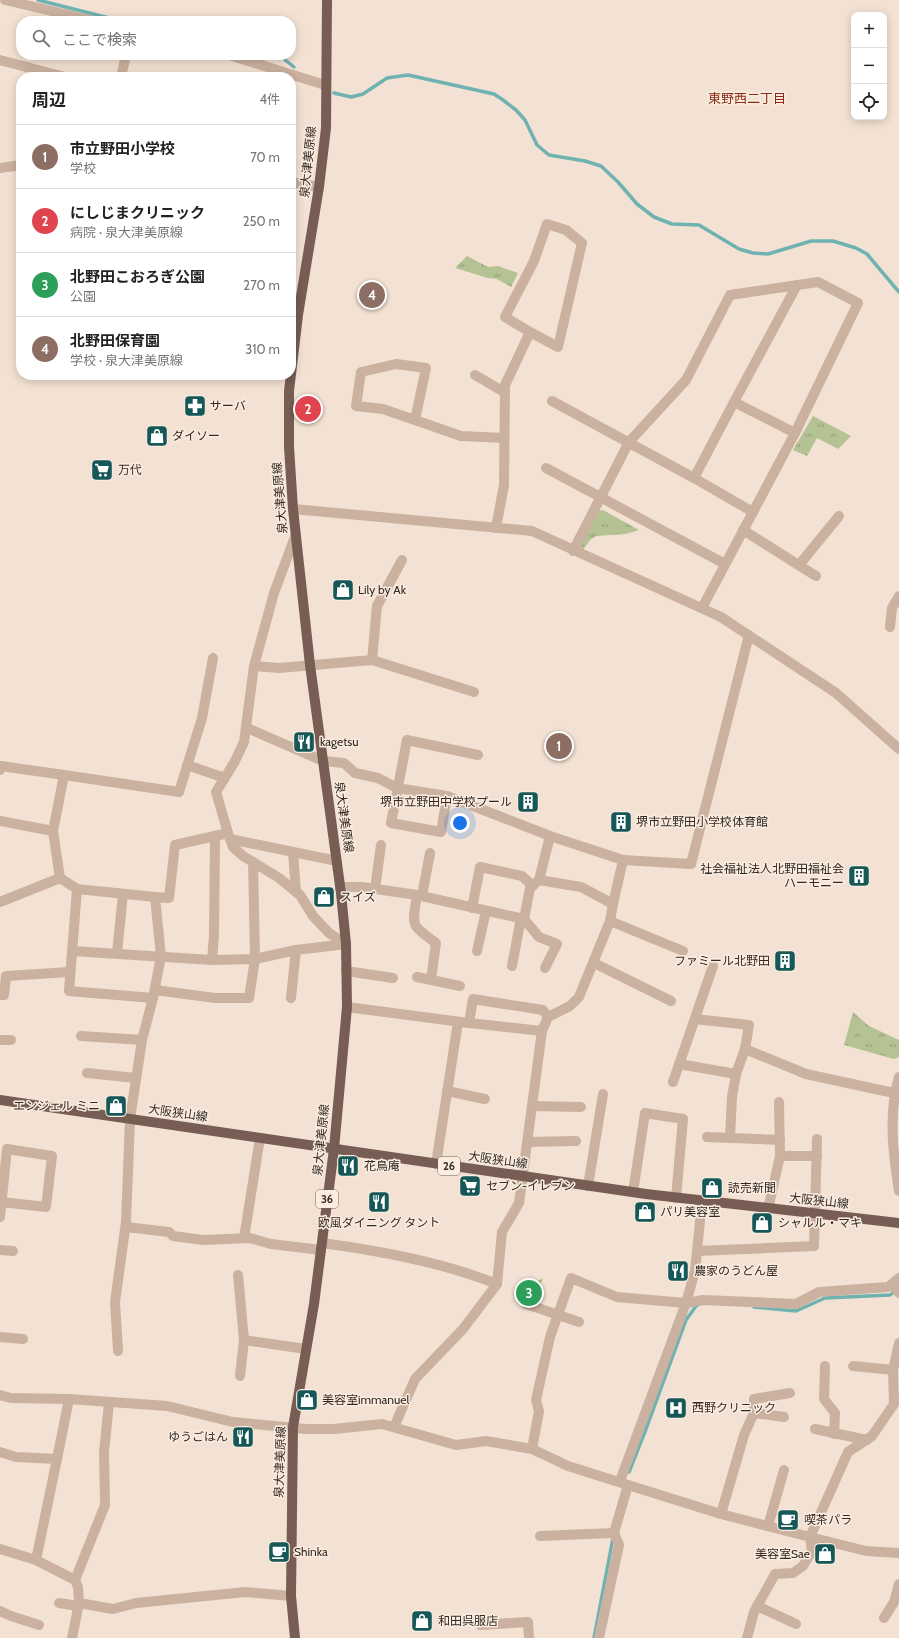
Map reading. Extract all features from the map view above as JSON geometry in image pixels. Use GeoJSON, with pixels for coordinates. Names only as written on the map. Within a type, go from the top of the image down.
{"type":"FeatureCollection","features":[{"type":"Feature","properties":{"kind":"main road","name":"泉大津美原線"},"geometry":{"type":"LineString","coordinates":[[296,331],[319,187],[326,128],[325,85],[327,0]]}},
{"type":"Feature","properties":{"kind":"main road","name":"泉大津美原線"},"geometry":{"type":"LineString","coordinates":[[290,380],[289,447],[293,509],[310,665],[340,887],[346,944],[347,1007],[334,1149],[306,1350],[293,1427],[291,1596],[295,1638]]}},
{"type":"Feature","properties":{"kind":"main road","name":"大阪狭山線"},"geometry":{"type":"LineString","coordinates":[[0,1100],[588,1186],[768,1209],[899,1223]]}},
{"type":"Feature","properties":{"kind":"street"},"geometry":{"type":"LineString","coordinates":[[5,0],[73,16]]}},
{"type":"Feature","properties":{"kind":"street"},"geometry":{"type":"LineString","coordinates":[[0,60],[40,72]]}},
{"type":"Feature","properties":{"kind":"street"},"geometry":{"type":"LineString","coordinates":[[122,72],[125,60]]}},
{"type":"Feature","properties":{"kind":"street"},"geometry":{"type":"LineString","coordinates":[[245,60],[283,72]]}},
{"type":"Feature","properties":{"kind":"street"},"geometry":{"type":"LineString","coordinates":[[296,76],[325,85]]}},
{"type":"Feature","properties":{"kind":"street"},"geometry":{"type":"LineString","coordinates":[[0,168],[16,166]]}},
{"type":"Feature","properties":{"kind":"street"},"geometry":{"type":"LineString","coordinates":[[296,183],[319,187]]}},
{"type":"Feature","properties":{"kind":"street"},"geometry":{"type":"LineString","coordinates":[[547,224],[566,230],[582,243],[558,347],[530,332],[505,317],[534,261],[547,224]]}},
{"type":"Feature","properties":{"kind":"street"},"geometry":{"type":"LineString","coordinates":[[573,550],[629,442],[686,380],[730,295],[818,282],[858,303],[795,433],[702,608]]}},
{"type":"Feature","properties":{"kind":"street"},"geometry":{"type":"LineString","coordinates":[[694,478],[797,285]]}},
{"type":"Feature","properties":{"kind":"street"},"geometry":{"type":"LineString","coordinates":[[496,528],[504,485],[505,385],[530,332]]}},
{"type":"Feature","properties":{"kind":"street"},"geometry":{"type":"LineString","coordinates":[[416,420],[426,368],[396,364],[362,372],[356,406],[383,409],[461,436],[504,438]]}},
{"type":"Feature","properties":{"kind":"street"},"geometry":{"type":"LineString","coordinates":[[475,375],[504,392]]}},
{"type":"Feature","properties":{"kind":"street"},"geometry":{"type":"LineString","coordinates":[[552,401],[629,442],[753,512]]}},
{"type":"Feature","properties":{"kind":"street"},"geometry":{"type":"LineString","coordinates":[[734,402],[795,433]]}},
{"type":"Feature","properties":{"kind":"street"},"geometry":{"type":"LineString","coordinates":[[546,468],[725,564]]}},
{"type":"Feature","properties":{"kind":"street"},"geometry":{"type":"LineString","coordinates":[[293,509],[532,531],[722,617],[836,693],[899,750]]}},
{"type":"Feature","properties":{"kind":"street"},"geometry":{"type":"LineString","coordinates":[[799,564],[839,516]]}},
{"type":"Feature","properties":{"kind":"street"},"geometry":{"type":"LineString","coordinates":[[743,530],[816,576]]}},
{"type":"Feature","properties":{"kind":"street"},"geometry":{"type":"LineString","coordinates":[[296,534],[274,593],[254,666],[244,742],[216,792],[232,847],[279,878],[300,895],[313,916],[329,933],[346,944]]}},
{"type":"Feature","properties":{"kind":"street"},"geometry":{"type":"LineString","coordinates":[[372,660],[377,606],[402,560]]}},
{"type":"Feature","properties":{"kind":"street"},"geometry":{"type":"LineString","coordinates":[[890,627],[892,608],[898,599]]}},
{"type":"Feature","properties":{"kind":"street"},"geometry":{"type":"LineString","coordinates":[[247,728],[323,760],[344,763],[355,773],[378,778],[397,788],[447,796],[550,836],[623,860],[691,864],[749,635]]}},
{"type":"Feature","properties":{"kind":"street"},"geometry":{"type":"LineString","coordinates":[[0,770],[1,766],[178,792],[202,718],[213,658]]}},
{"type":"Feature","properties":{"kind":"street"},"geometry":{"type":"LineString","coordinates":[[254,666],[278,668],[372,660],[474,692]]}},
{"type":"Feature","properties":{"kind":"street"},"geometry":{"type":"LineString","coordinates":[[447,796],[441,832],[391,823],[408,740],[478,755]]}},
{"type":"Feature","properties":{"kind":"street"},"geometry":{"type":"LineString","coordinates":[[187,765],[225,778]]}},
{"type":"Feature","properties":{"kind":"street"},"geometry":{"type":"LineString","coordinates":[[64,775],[53,831],[60,878],[77,889],[169,898],[175,845],[215,836],[229,836],[337,861]]}},
{"type":"Feature","properties":{"kind":"street"},"geometry":{"type":"LineString","coordinates":[[0,821],[53,831]]}},
{"type":"Feature","properties":{"kind":"street"},"geometry":{"type":"LineString","coordinates":[[212,960],[214,936],[215,836]]}},
{"type":"Feature","properties":{"kind":"street"},"geometry":{"type":"LineString","coordinates":[[512,966],[530,888],[536,883],[550,836]]}},
{"type":"Feature","properties":{"kind":"street"},"geometry":{"type":"LineString","coordinates":[[375,889],[380,845]]}},
{"type":"Feature","properties":{"kind":"street"},"geometry":{"type":"LineString","coordinates":[[293,852],[296,892]]}},
{"type":"Feature","properties":{"kind":"street"},"geometry":{"type":"LineString","coordinates":[[430,853],[413,919],[416,928],[436,943],[431,980]]}},
{"type":"Feature","properties":{"kind":"street"},"geometry":{"type":"LineString","coordinates":[[394,1427],[415,1379],[462,1329],[497,1284],[502,1232],[519,1203],[542,1031],[548,1017],[570,1006],[579,998],[610,921],[623,860]]}},
{"type":"Feature","properties":{"kind":"street"},"geometry":{"type":"LineString","coordinates":[[77,889],[69,991],[215,998],[249,998],[255,959],[253,862]]}},
{"type":"Feature","properties":{"kind":"street"},"geometry":{"type":"LineString","coordinates":[[472,908],[480,867],[522,876],[536,883],[581,887],[613,904]]}},
{"type":"Feature","properties":{"kind":"street"},"geometry":{"type":"LineString","coordinates":[[0,902],[60,878]]}},
{"type":"Feature","properties":{"kind":"street"},"geometry":{"type":"LineString","coordinates":[[340,887],[375,889],[420,896],[522,919],[539,937],[556,944],[545,968]]}},
{"type":"Feature","properties":{"kind":"street"},"geometry":{"type":"LineString","coordinates":[[117,953],[123,894]]}},
{"type":"Feature","properties":{"kind":"street"},"geometry":{"type":"LineString","coordinates":[[118,1351],[115,1302],[126,1226],[130,1119],[142,1040],[154,994],[161,956],[155,897]]}},
{"type":"Feature","properties":{"kind":"street"},"geometry":{"type":"LineString","coordinates":[[477,952],[486,911]]}},
{"type":"Feature","properties":{"kind":"street"},"geometry":{"type":"LineString","coordinates":[[610,921],[682,951]]}},
{"type":"Feature","properties":{"kind":"street"},"geometry":{"type":"LineString","coordinates":[[72,951],[212,960],[255,959],[296,950],[346,944]]}},
{"type":"Feature","properties":{"kind":"street"},"geometry":{"type":"LineString","coordinates":[[291,998],[296,950]]}},
{"type":"Feature","properties":{"kind":"street"},"geometry":{"type":"LineString","coordinates":[[594,963],[671,1001]]}},
{"type":"Feature","properties":{"kind":"street"},"geometry":{"type":"LineString","coordinates":[[673,1082],[712,966]]}},
{"type":"Feature","properties":{"kind":"street"},"geometry":{"type":"LineString","coordinates":[[346,971],[392,978]]}},
{"type":"Feature","properties":{"kind":"street"},"geometry":{"type":"LineString","coordinates":[[0,995],[4,995],[6,976],[70,972]]}},
{"type":"Feature","properties":{"kind":"street"},"geometry":{"type":"LineString","coordinates":[[417,977],[460,986]]}},
{"type":"Feature","properties":{"kind":"street"},"geometry":{"type":"LineString","coordinates":[[469,1023],[473,999],[543,1010],[548,1017]]}},
{"type":"Feature","properties":{"kind":"street"},"geometry":{"type":"LineString","coordinates":[[347,1007],[458,1022],[542,1031]]}},
{"type":"Feature","properties":{"kind":"street"},"geometry":{"type":"LineString","coordinates":[[695,1019],[748,1025],[745,1049],[736,1074],[732,1097],[730,1137]]}},
{"type":"Feature","properties":{"kind":"street"},"geometry":{"type":"LineString","coordinates":[[436,1164],[458,1022]]}},
{"type":"Feature","properties":{"kind":"street"},"geometry":{"type":"LineString","coordinates":[[81,1036],[142,1040]]}},
{"type":"Feature","properties":{"kind":"street"},"geometry":{"type":"LineString","coordinates":[[0,1040],[11,1040]]}},
{"type":"Feature","properties":{"kind":"street"},"geometry":{"type":"LineString","coordinates":[[745,1049],[806,1074],[894,1093]]}},
{"type":"Feature","properties":{"kind":"street"},"geometry":{"type":"LineString","coordinates":[[679,1064],[736,1074]]}},
{"type":"Feature","properties":{"kind":"street"},"geometry":{"type":"LineString","coordinates":[[87,1073],[136,1078]]}},
{"type":"Feature","properties":{"kind":"street"},"geometry":{"type":"LineString","coordinates":[[899,1077],[894,1093],[896,1109],[896,1157],[899,1191]]}},
{"type":"Feature","properties":{"kind":"street"},"geometry":{"type":"LineString","coordinates":[[447,1091],[485,1099]]}},
{"type":"Feature","properties":{"kind":"street"},"geometry":{"type":"LineString","coordinates":[[588,1186],[603,1094]]}},
{"type":"Feature","properties":{"kind":"street"},"geometry":{"type":"LineString","coordinates":[[768,1209],[780,1156],[779,1102]]}},
{"type":"Feature","properties":{"kind":"street"},"geometry":{"type":"LineString","coordinates":[[532,1106],[581,1107]]}},
{"type":"Feature","properties":{"kind":"street"},"geometry":{"type":"LineString","coordinates":[[633,1192],[644,1113],[683,1119],[676,1198]]}},
{"type":"Feature","properties":{"kind":"street"},"geometry":{"type":"LineString","coordinates":[[707,1137],[780,1140]]}},
{"type":"Feature","properties":{"kind":"street"},"geometry":{"type":"LineString","coordinates":[[244,1238],[260,1138]]}},
{"type":"Feature","properties":{"kind":"street"},"geometry":{"type":"LineString","coordinates":[[697,1251],[814,1246],[817,1139]]}},
{"type":"Feature","properties":{"kind":"street"},"geometry":{"type":"LineString","coordinates":[[527,1142],[576,1141]]}},
{"type":"Feature","properties":{"kind":"street"},"geometry":{"type":"LineString","coordinates":[[0,1217],[7,1149],[52,1156],[46,1207],[2,1202]]}},
{"type":"Feature","properties":{"kind":"street"},"geometry":{"type":"LineString","coordinates":[[780,1156],[817,1156]]}},
{"type":"Feature","properties":{"kind":"street"},"geometry":{"type":"LineString","coordinates":[[599,1638],[619,1545],[614,1533],[624,1483],[686,1303],[695,1270],[702,1201]]}},
{"type":"Feature","properties":{"kind":"street"},"geometry":{"type":"LineString","coordinates":[[126,1226],[170,1232],[173,1236],[203,1240],[250,1238],[271,1244],[377,1251],[470,1273],[497,1284]]}},
{"type":"Feature","properties":{"kind":"street"},"geometry":{"type":"LineString","coordinates":[[0,1250],[13,1252]]}},
{"type":"Feature","properties":{"kind":"street"},"geometry":{"type":"LineString","coordinates":[[238,1275],[244,1340],[240,1376]]}},
{"type":"Feature","properties":{"kind":"street"},"geometry":{"type":"LineString","coordinates":[[532,1449],[539,1411],[536,1400],[550,1336],[571,1278],[617,1297],[686,1303],[703,1300],[796,1304],[819,1292],[888,1287],[895,1281],[899,1293]]}},
{"type":"Feature","properties":{"kind":"street"},"geometry":{"type":"LineString","coordinates":[[526,1304],[579,1322]]}},
{"type":"Feature","properties":{"kind":"street"},"geometry":{"type":"LineString","coordinates":[[0,1337],[23,1339]]}},
{"type":"Feature","properties":{"kind":"street"},"geometry":{"type":"LineString","coordinates":[[244,1340],[306,1350]]}},
{"type":"Feature","properties":{"kind":"street"},"geometry":{"type":"LineString","coordinates":[[747,1638],[754,1612],[775,1574],[793,1573],[803,1566],[812,1551],[810,1537],[848,1452],[872,1436],[894,1404],[893,1370],[899,1343]]}},
{"type":"Feature","properties":{"kind":"street"},"geometry":{"type":"LineString","coordinates":[[825,1366],[824,1399],[835,1413],[834,1434]]}},
{"type":"Feature","properties":{"kind":"street"},"geometry":{"type":"LineString","coordinates":[[852,1366],[893,1370]]}},
{"type":"Feature","properties":{"kind":"street"},"geometry":{"type":"LineString","coordinates":[[0,1391],[11,1398]]}},
{"type":"Feature","properties":{"kind":"street"},"geometry":{"type":"LineString","coordinates":[[720,1514],[744,1436],[754,1413],[754,1399],[790,1393]]}},
{"type":"Feature","properties":{"kind":"street"},"geometry":{"type":"LineString","coordinates":[[0,1395],[11,1398],[69,1399],[167,1406],[233,1422],[293,1427],[334,1429],[382,1424],[456,1445],[486,1441],[532,1449],[568,1466],[720,1514],[866,1551],[899,1553]]}},
{"type":"Feature","properties":{"kind":"street"},"geometry":{"type":"LineString","coordinates":[[36,1560],[69,1399]]}},
{"type":"Feature","properties":{"kind":"street"},"geometry":{"type":"LineString","coordinates":[[75,1580],[105,1505],[104,1452],[109,1403]]}},
{"type":"Feature","properties":{"kind":"street"},"geometry":{"type":"LineString","coordinates":[[754,1413],[784,1417]]}},
{"type":"Feature","properties":{"kind":"street"},"geometry":{"type":"LineString","coordinates":[[815,1429],[866,1440]]}},
{"type":"Feature","properties":{"kind":"street"},"geometry":{"type":"LineString","coordinates":[[0,1452],[16,1457],[57,1459]]}},
{"type":"Feature","properties":{"kind":"street"},"geometry":{"type":"LineString","coordinates":[[768,1526],[784,1470]]}},
{"type":"Feature","properties":{"kind":"street"},"geometry":{"type":"LineString","coordinates":[[540,1536],[614,1533]]}},
{"type":"Feature","properties":{"kind":"street"},"geometry":{"type":"LineString","coordinates":[[0,1549],[36,1560],[75,1580],[78,1587],[79,1605],[72,1638]]}},
{"type":"Feature","properties":{"kind":"street"},"geometry":{"type":"LineString","coordinates":[[884,1618],[897,1603],[899,1584]]}},
{"type":"Feature","properties":{"kind":"street"},"geometry":{"type":"LineString","coordinates":[[60,1603],[113,1609],[136,1603],[245,1592],[291,1596]]}},
{"type":"Feature","properties":{"kind":"street"},"geometry":{"type":"LineString","coordinates":[[757,1606],[796,1624]]}},
{"type":"Feature","properties":{"kind":"street"},"geometry":{"type":"LineString","coordinates":[[0,1611],[39,1625]]}},
{"type":"Feature","properties":{"kind":"street"},"geometry":{"type":"LineString","coordinates":[[480,1625],[528,1622],[529,1638]]}},
{"type":"Feature","properties":{"kind":"green space"},"geometry":{"type":"Polygon","coordinates":[[[467,256],[488,267],[498,266],[518,273],[511,287],[497,279],[488,278],[455,268],[467,256]]]}},
{"type":"Feature","properties":{"kind":"green space"},"geometry":{"type":"Polygon","coordinates":[[[813,416],[851,436],[838,449],[817,438],[807,456],[793,450],[813,416]]]}},
{"type":"Feature","properties":{"kind":"green space"},"geometry":{"type":"Polygon","coordinates":[[[603,510],[639,530],[626,534],[596,536],[590,540],[583,550],[579,546],[597,511],[603,510]]]}},
{"type":"Feature","properties":{"kind":"green space"},"geometry":{"type":"Polygon","coordinates":[[[853,1012],[869,1026],[899,1040],[899,1057],[894,1059],[844,1045],[853,1012]]]}},
{"type":"Feature","properties":{"kind":"green space"},"geometry":{"type":"Polygon","coordinates":[[[543,1278],[534,1302],[525,1302],[518,1299],[525,1288],[543,1278]]]}},
{"type":"Feature","properties":{"kind":"waterway"},"geometry":{"type":"LineString","coordinates":[[38,0],[101,16]]}},
{"type":"Feature","properties":{"kind":"waterway"},"geometry":{"type":"LineString","coordinates":[[285,60],[294,67]]}},
{"type":"Feature","properties":{"kind":"waterway"},"geometry":{"type":"LineString","coordinates":[[334,93],[351,97],[363,94],[387,78],[408,75],[494,94],[516,110],[525,120],[537,145],[549,155],[585,161],[601,166],[618,182],[637,204],[654,217],[672,224],[699,225],[739,249],[753,253],[768,254],[811,241],[833,241],[856,248],[867,254],[899,292]]}},
{"type":"Feature","properties":{"kind":"waterway"},"geometry":{"type":"LineString","coordinates":[[754,1307],[796,1311],[825,1298],[890,1295],[895,1291]]}},
{"type":"Feature","properties":{"kind":"waterway"},"geometry":{"type":"LineString","coordinates":[[629,1472],[686,1320],[698,1305]]}},
{"type":"Feature","properties":{"kind":"waterway"},"geometry":{"type":"LineString","coordinates":[[594,1638],[613,1538]]}},
{"type":"Feature","properties":{"kind":"place","name":"北野田保育園"},"geometry":{"type":"Point","coordinates":[372,295]}},
{"type":"Feature","properties":{"kind":"place","name":"サーバ"},"geometry":{"type":"Point","coordinates":[195,406]}},
{"type":"Feature","properties":{"kind":"place","name":"にしじまクリニック"},"geometry":{"type":"Point","coordinates":[308,409]}},
{"type":"Feature","properties":{"kind":"place","name":"ダイソー"},"geometry":{"type":"Point","coordinates":[157,436]}},
{"type":"Feature","properties":{"kind":"place","name":"万代"},"geometry":{"type":"Point","coordinates":[102,470]}},
{"type":"Feature","properties":{"kind":"place","name":"Lily by Ak"},"geometry":{"type":"Point","coordinates":[343,590]}},
{"type":"Feature","properties":{"kind":"place","name":"kagetsu"},"geometry":{"type":"Point","coordinates":[304,742]}},
{"type":"Feature","properties":{"kind":"place","name":"市立野田小学校"},"geometry":{"type":"Point","coordinates":[559,746]}},
{"type":"Feature","properties":{"kind":"place","name":"堺市立野田中学校プール"},"geometry":{"type":"Point","coordinates":[528,802]}},
{"type":"Feature","properties":{"kind":"place","name":"堺市立野田小学校体育館"},"geometry":{"type":"Point","coordinates":[621,822]}},
{"type":"Feature","properties":{"kind":"place","name":"社会福祉法人北野田福祉会 ハーモニー"},"geometry":{"type":"Point","coordinates":[859,876]}},
{"type":"Feature","properties":{"kind":"place","name":"スイズ"},"geometry":{"type":"Point","coordinates":[324,897]}},
{"type":"Feature","properties":{"kind":"place","name":"ファミール北野田"},"geometry":{"type":"Point","coordinates":[785,961]}},
{"type":"Feature","properties":{"kind":"place","name":"エンジェル ミニ"},"geometry":{"type":"Point","coordinates":[116,1106]}},
{"type":"Feature","properties":{"kind":"place","name":"花鳥庵"},"geometry":{"type":"Point","coordinates":[348,1166]}},
{"type":"Feature","properties":{"kind":"place","name":"セブン-イレブン"},"geometry":{"type":"Point","coordinates":[470,1186]}},
{"type":"Feature","properties":{"kind":"place","name":"読売新聞"},"geometry":{"type":"Point","coordinates":[712,1188]}},
{"type":"Feature","properties":{"kind":"place","name":"欧風ダイニング タント"},"geometry":{"type":"Point","coordinates":[379,1202]}},
{"type":"Feature","properties":{"kind":"place","name":"パリ美容室"},"geometry":{"type":"Point","coordinates":[645,1212]}},
{"type":"Feature","properties":{"kind":"place","name":"シャルル・マキ"},"geometry":{"type":"Point","coordinates":[762,1223]}},
{"type":"Feature","properties":{"kind":"place","name":"農家のうどん屋"},"geometry":{"type":"Point","coordinates":[678,1271]}},
{"type":"Feature","properties":{"kind":"place","name":"北野田こおろぎ公園"},"geometry":{"type":"Point","coordinates":[529,1293]}},
{"type":"Feature","properties":{"kind":"place","name":"美容室immanuel"},"geometry":{"type":"Point","coordinates":[307,1400]}},
{"type":"Feature","properties":{"kind":"place","name":"西野クリニック"},"geometry":{"type":"Point","coordinates":[676,1408]}},
{"type":"Feature","properties":{"kind":"place","name":"ゆうごはん"},"geometry":{"type":"Point","coordinates":[243,1437]}},
{"type":"Feature","properties":{"kind":"place","name":"喫茶パラ"},"geometry":{"type":"Point","coordinates":[788,1520]}},
{"type":"Feature","properties":{"kind":"place","name":"Shinka"},"geometry":{"type":"Point","coordinates":[279,1552]}},
{"type":"Feature","properties":{"kind":"place","name":"美容室Sae"},"geometry":{"type":"Point","coordinates":[825,1554]}},
{"type":"Feature","properties":{"kind":"place","name":"和田呉服店"},"geometry":{"type":"Point","coordinates":[422,1621]}},
{"type":"Feature","properties":{"kind":"district","name":"東野西二丁目"},"geometry":{"type":"Point","coordinates":[747,98]}}]}
